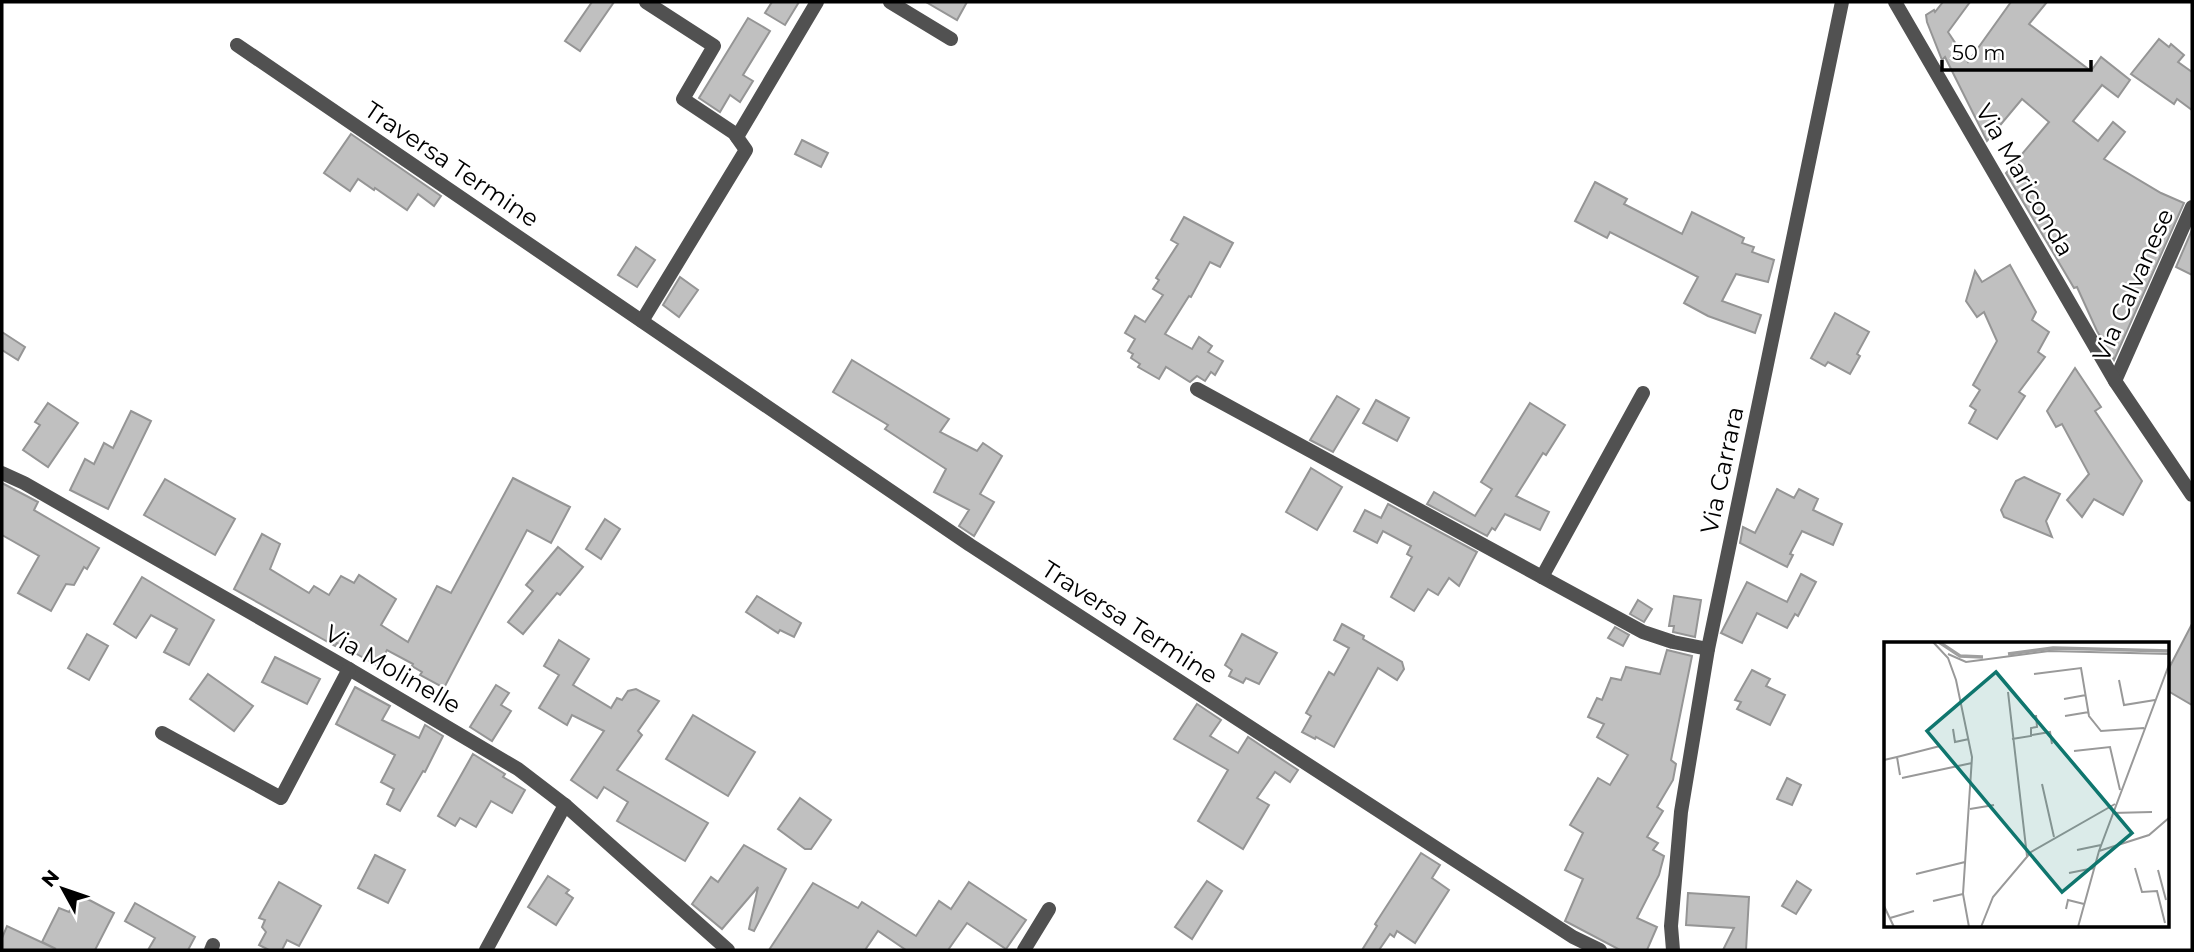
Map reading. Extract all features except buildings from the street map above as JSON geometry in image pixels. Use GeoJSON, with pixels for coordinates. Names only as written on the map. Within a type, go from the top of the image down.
{"type":"FeatureCollection","features":[{"type":"Feature","properties":{"kind":"street"},"geometry":{"type":"LineString","coordinates":[[642,321],[746,150],[737,138],[683,99],[714,46],[646,2]]}},
{"type":"Feature","properties":{"kind":"street"},"geometry":{"type":"LineString","coordinates":[[737,138],[817,2]]}},
{"type":"Feature","properties":{"kind":"street"},"geometry":{"type":"LineString","coordinates":[[890,2],[951,39]]}},
{"type":"Feature","properties":{"kind":"street","name":"Via Carrara"},"geometry":{"type":"LineString","coordinates":[[1673,950],[1671,926],[1681,812],[1708,649],[1842,2]]}},
{"type":"Feature","properties":{"kind":"street","name":"Via Mariconda"},"geometry":{"type":"LineString","coordinates":[[1895,2],[2115,382],[2192,495]]}},
{"type":"Feature","properties":{"kind":"street","name":"Traversa Termine"},"geometry":{"type":"LineString","coordinates":[[237,45],[970,545],[1561,929],[1600,950]]}},
{"type":"Feature","properties":{"kind":"street","name":"Via Calvanese"},"geometry":{"type":"LineString","coordinates":[[2115,382],[2192,207]]}},
{"type":"Feature","properties":{"kind":"street"},"geometry":{"type":"LineString","coordinates":[[1197,389],[1643,632],[1708,649]]}},
{"type":"Feature","properties":{"kind":"street"},"geometry":{"type":"LineString","coordinates":[[1542,577],[1643,393]]}},
{"type":"Feature","properties":{"kind":"street","name":"Via Molinelle"},"geometry":{"type":"LineString","coordinates":[[2,473],[24,483],[349,669],[518,769],[565,805],[728,950]]}},
{"type":"Feature","properties":{"kind":"street"},"geometry":{"type":"LineString","coordinates":[[162,733],[281,798],[349,669]]}},
{"type":"Feature","properties":{"kind":"street"},"geometry":{"type":"LineString","coordinates":[[485,950],[565,805]]}},
{"type":"Feature","properties":{"kind":"street"},"geometry":{"type":"LineString","coordinates":[[1024,950],[1049,909]]}}]}
